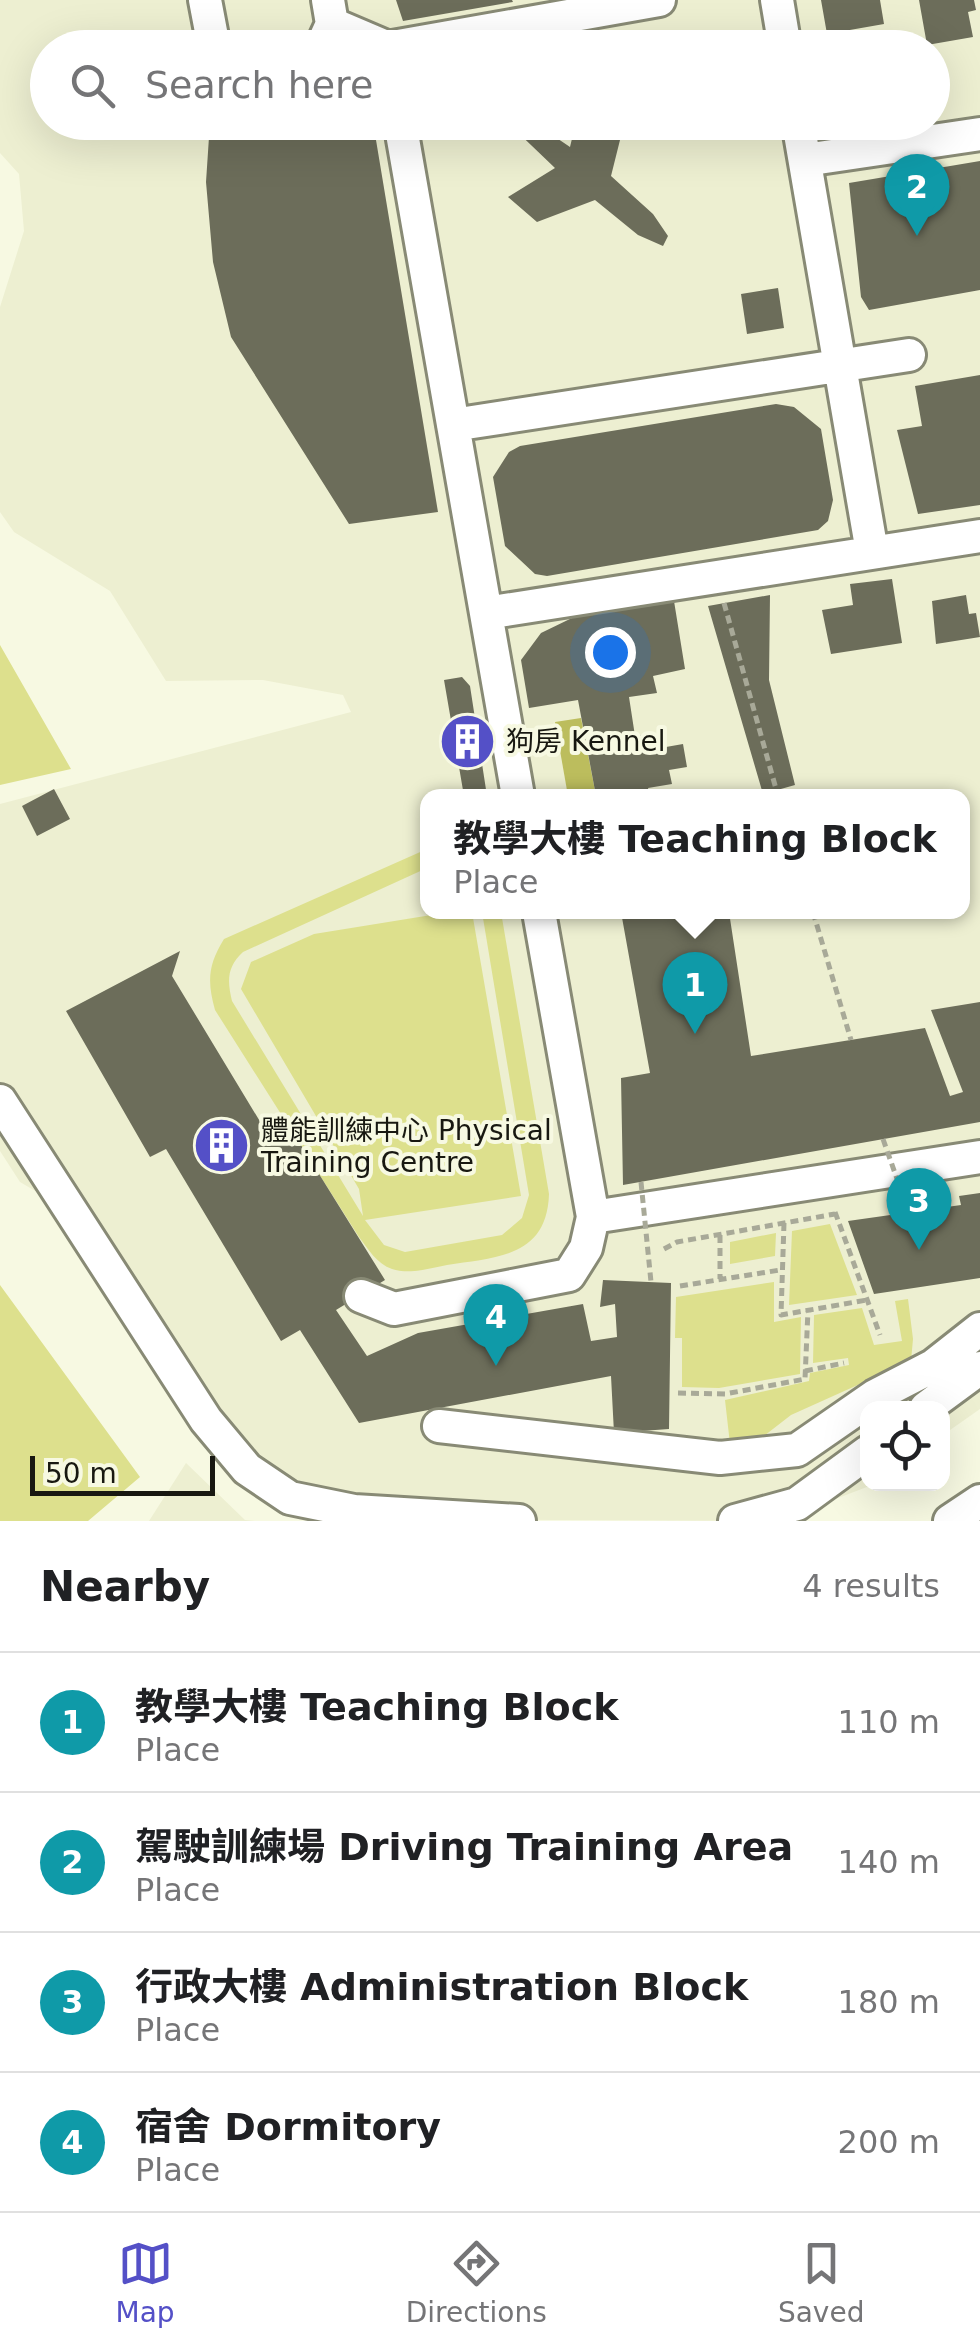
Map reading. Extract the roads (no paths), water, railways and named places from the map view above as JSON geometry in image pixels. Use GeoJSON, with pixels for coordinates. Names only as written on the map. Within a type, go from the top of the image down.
{"type":"FeatureCollection","features":[{"type":"Feature","properties":{"kind":"lane"},"geometry":{"type":"LineString","coordinates":[[206,0],[211,30]]}},
{"type":"Feature","properties":{"kind":"lane"},"geometry":{"type":"LineString","coordinates":[[485,30],[659,0]]}},
{"type":"Feature","properties":{"kind":"lane"},"geometry":{"type":"LineString","coordinates":[[777,0],[782,30]]}},
{"type":"Feature","properties":{"kind":"lane"},"geometry":{"type":"LineString","coordinates":[[950,138],[980,134]]}},
{"type":"Feature","properties":{"kind":"lane"},"geometry":{"type":"LineString","coordinates":[[403,140],[517,789]]}},
{"type":"Feature","properties":{"kind":"lane"},"geometry":{"type":"LineString","coordinates":[[801,140],[872,552]]}},
{"type":"Feature","properties":{"kind":"lane"},"geometry":{"type":"LineString","coordinates":[[804,160],[939,140]]}},
{"type":"Feature","properties":{"kind":"lane"},"geometry":{"type":"LineString","coordinates":[[453,425],[910,355]]}},
{"type":"Feature","properties":{"kind":"lane"},"geometry":{"type":"LineString","coordinates":[[486,614],[980,536]]}},
{"type":"Feature","properties":{"kind":"lane"},"geometry":{"type":"LineString","coordinates":[[361,1296],[394,1309],[569,1275],[586,1248],[592,1217],[540,919]]}},
{"type":"Feature","properties":{"kind":"lane"},"geometry":{"type":"LineString","coordinates":[[0,1102],[206,1420],[247,1469],[290,1498],[354,1511],[520,1521]]}},
{"type":"Feature","properties":{"kind":"lane"},"geometry":{"type":"LineString","coordinates":[[592,1217],[980,1157]]}},
{"type":"Feature","properties":{"kind":"lane"},"geometry":{"type":"LineString","coordinates":[[439,1426],[720,1458],[797,1450],[875,1396],[933,1366],[980,1329]]}},
{"type":"Feature","properties":{"kind":"lane"},"geometry":{"type":"LineString","coordinates":[[935,1401],[980,1368]]}},
{"type":"Feature","properties":{"kind":"lane"},"geometry":{"type":"LineString","coordinates":[[735,1521],[797,1504],[860,1458]]}},
{"type":"Feature","properties":{"kind":"lane"},"geometry":{"type":"LineString","coordinates":[[950,1521],[980,1500]]}},
{"type":"Feature","properties":{"kind":"place","name":"駕駛訓練場 Driving Training Area"},"geometry":{"type":"Point","coordinates":[917,236]}},
{"type":"Feature","properties":{"kind":"place","name":"狗房 Kennel"},"geometry":{"type":"Point","coordinates":[467,741]}},
{"type":"Feature","properties":{"kind":"place","name":"教學大樓 Teaching Block"},"geometry":{"type":"Point","coordinates":[695,1034]}},
{"type":"Feature","properties":{"kind":"place","name":"體能訓練中心 Physical Training Centre"},"geometry":{"type":"Point","coordinates":[222,1146]}},
{"type":"Feature","properties":{"kind":"place","name":"行政大樓 Administration Block"},"geometry":{"type":"Point","coordinates":[919,1250]}},
{"type":"Feature","properties":{"kind":"place","name":"宿舍 Dormitory"},"geometry":{"type":"Point","coordinates":[496,1366]}}]}
